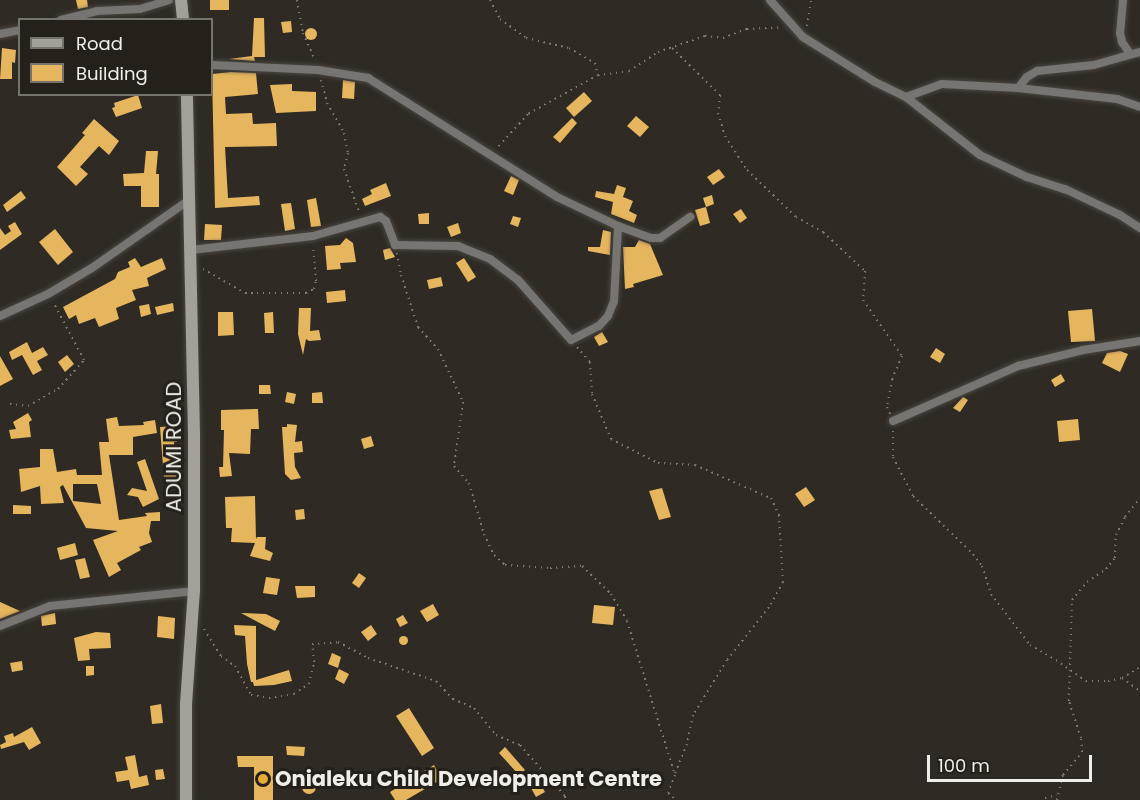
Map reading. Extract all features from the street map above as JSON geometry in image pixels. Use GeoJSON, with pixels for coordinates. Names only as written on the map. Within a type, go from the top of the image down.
{"type":"FeatureCollection","features":[{"type":"Feature","properties":{"kind":"main road"},"geometry":{"type":"LineString","coordinates":[[181,0],[183,18]]}},
{"type":"Feature","properties":{"kind":"main road","name":"ADUMI ROAD"},"geometry":{"type":"LineString","coordinates":[[186,800],[186,704],[194,591],[187,96]]}},
{"type":"Feature","properties":{"kind":"street"},"geometry":{"type":"LineString","coordinates":[[69,18],[97,11],[140,9],[169,0]]}},
{"type":"Feature","properties":{"kind":"street"},"geometry":{"type":"LineString","coordinates":[[770,0],[803,37],[875,82],[906,97],[980,155],[1027,177],[1065,189],[1120,214],[1140,228]]}},
{"type":"Feature","properties":{"kind":"street"},"geometry":{"type":"LineString","coordinates":[[1122,0],[1120,33],[1122,42],[1130,54]]}},
{"type":"Feature","properties":{"kind":"street"},"geometry":{"type":"LineString","coordinates":[[0,34],[18,30]]}},
{"type":"Feature","properties":{"kind":"street"},"geometry":{"type":"LineString","coordinates":[[1018,88],[1027,77],[1037,71],[1094,65],[1140,52]]}},
{"type":"Feature","properties":{"kind":"street"},"geometry":{"type":"LineString","coordinates":[[213,65],[318,70],[368,78],[557,197],[618,226],[651,238],[660,238],[690,217]]}},
{"type":"Feature","properties":{"kind":"street"},"geometry":{"type":"LineString","coordinates":[[906,97],[928,87],[942,84],[1018,88],[1117,99],[1140,107]]}},
{"type":"Feature","properties":{"kind":"street"},"geometry":{"type":"LineString","coordinates":[[0,316],[48,294],[92,268],[189,200]]}},
{"type":"Feature","properties":{"kind":"street"},"geometry":{"type":"LineString","coordinates":[[191,255],[313,236],[362,221],[384,218],[395,245],[458,246],[490,259],[518,280],[571,340],[599,326],[608,316],[614,301],[618,226]]}},
{"type":"Feature","properties":{"kind":"street"},"geometry":{"type":"LineString","coordinates":[[893,421],[1018,366],[1083,350],[1140,341]]}},
{"type":"Feature","properties":{"kind":"street"},"geometry":{"type":"LineString","coordinates":[[0,627],[50,606],[194,591]]}},
{"type":"Feature","properties":{"kind":"path"},"geometry":{"type":"LineString","coordinates":[[297,0],[303,33],[318,70],[327,103],[344,133],[348,153],[344,169],[362,221]]}},
{"type":"Feature","properties":{"kind":"path"},"geometry":{"type":"LineString","coordinates":[[490,0],[500,19],[526,38],[569,48],[595,63],[598,75]]}},
{"type":"Feature","properties":{"kind":"path"},"geometry":{"type":"LineString","coordinates":[[803,37],[811,0]]}},
{"type":"Feature","properties":{"kind":"path"},"geometry":{"type":"LineString","coordinates":[[491,156],[528,114],[598,75],[629,71],[658,52],[705,36],[723,38],[747,29],[777,29],[790,24]]}},
{"type":"Feature","properties":{"kind":"path"},"geometry":{"type":"LineString","coordinates":[[672,48],[720,95],[718,113],[725,136],[747,170],[796,217],[823,232],[865,271],[862,300],[902,356],[891,380],[887,407],[893,421],[893,457],[913,496],[973,554],[982,566],[992,594],[1016,630],[1030,645],[1086,681],[1122,678],[1140,667]]}},
{"type":"Feature","properties":{"kind":"path"},"geometry":{"type":"LineString","coordinates":[[191,255],[212,276],[245,293],[306,293],[314,289],[316,281],[313,236]]}},
{"type":"Feature","properties":{"kind":"path"},"geometry":{"type":"LineString","coordinates":[[395,245],[401,275],[418,327],[438,349],[463,402],[454,466],[469,483],[484,534],[494,555],[505,565],[550,568],[582,566],[611,594],[627,621],[675,775]]}},
{"type":"Feature","properties":{"kind":"path"},"geometry":{"type":"LineString","coordinates":[[10,404],[28,406],[58,389],[84,360],[48,294]]}},
{"type":"Feature","properties":{"kind":"path"},"geometry":{"type":"LineString","coordinates":[[571,340],[590,362],[592,394],[611,439],[658,463],[695,465],[771,498],[779,515],[783,582],[769,607],[727,660],[693,715],[687,744],[668,793],[676,800]]}},
{"type":"Feature","properties":{"kind":"path"},"geometry":{"type":"LineString","coordinates":[[1057,800],[1063,775],[1082,752],[1081,738],[1069,701],[1071,672],[1069,632],[1072,600],[1087,582],[1106,569],[1115,558],[1116,535],[1125,517],[1140,498]]}},
{"type":"Feature","properties":{"kind":"path"},"geometry":{"type":"LineString","coordinates":[[203,628],[221,656],[234,666],[251,695],[269,698],[294,694],[309,684],[314,662],[312,644],[338,642],[368,658],[436,681],[453,699],[474,708],[496,735],[520,745],[565,796],[565,800]]}},
{"type":"Feature","properties":{"kind":"path"},"geometry":{"type":"LineString","coordinates":[[1122,678],[1140,691]]}},
{"type":"Feature","properties":{"kind":"path"},"geometry":{"type":"LineString","coordinates":[[1045,798],[1058,795]]}},
{"type":"Feature","properties":{"kind":"building"},"geometry":{"type":"Polygon","coordinates":[[[76,0],[87,0],[88,7],[78,9],[76,0]]]}},
{"type":"Feature","properties":{"kind":"building"},"geometry":{"type":"Polygon","coordinates":[[[210,0],[229,0],[229,10],[210,10],[210,0]]]}},
{"type":"Feature","properties":{"kind":"building"},"geometry":{"type":"Polygon","coordinates":[[[254,18],[264,18],[265,57],[254,57],[255,61],[229,59],[252,56],[254,18]]]}},
{"type":"Feature","properties":{"kind":"building"},"geometry":{"type":"Polygon","coordinates":[[[291,21],[292,32],[283,33],[281,22],[291,21]]]}},
{"type":"Feature","properties":{"kind":"building"},"geometry":{"type":"Polygon","coordinates":[[[311,28],[317,34],[311,40],[305,34],[311,28]]]}},
{"type":"Feature","properties":{"kind":"building"},"geometry":{"type":"Polygon","coordinates":[[[2,48],[16,50],[15,63],[12,62],[12,79],[0,79],[2,48]]]}},
{"type":"Feature","properties":{"kind":"building"},"geometry":{"type":"Polygon","coordinates":[[[256,73],[258,94],[225,97],[226,114],[252,113],[253,124],[276,123],[277,146],[225,147],[228,198],[259,196],[260,205],[215,208],[213,74],[256,73]]]}},
{"type":"Feature","properties":{"kind":"building"},"geometry":{"type":"Polygon","coordinates":[[[343,80],[355,82],[354,99],[342,98],[343,80]]]}},
{"type":"Feature","properties":{"kind":"building"},"geometry":{"type":"Polygon","coordinates":[[[292,84],[292,91],[316,92],[316,111],[276,113],[270,85],[292,84]]]}},
{"type":"Feature","properties":{"kind":"building"},"geometry":{"type":"Polygon","coordinates":[[[584,92],[592,101],[574,117],[566,108],[584,92]]]}},
{"type":"Feature","properties":{"kind":"building"},"geometry":{"type":"Polygon","coordinates":[[[138,96],[142,108],[116,117],[112,108],[115,107],[114,103],[138,96]]]}},
{"type":"Feature","properties":{"kind":"building"},"geometry":{"type":"Polygon","coordinates":[[[636,116],[649,127],[640,137],[627,126],[636,116]]]}},
{"type":"Feature","properties":{"kind":"building"},"geometry":{"type":"Polygon","coordinates":[[[572,118],[577,123],[560,143],[553,137],[572,118]]]}},
{"type":"Feature","properties":{"kind":"building"},"geometry":{"type":"Polygon","coordinates":[[[94,119],[119,141],[109,155],[99,146],[80,167],[88,174],[76,186],[57,167],[85,135],[82,133],[94,119]]]}},
{"type":"Feature","properties":{"kind":"building"},"geometry":{"type":"Polygon","coordinates":[[[146,151],[158,151],[156,174],[159,174],[159,207],[141,207],[141,186],[124,186],[123,174],[144,173],[146,151]]]}},
{"type":"Feature","properties":{"kind":"building"},"geometry":{"type":"Polygon","coordinates":[[[719,169],[725,177],[713,185],[707,177],[719,169]]]}},
{"type":"Feature","properties":{"kind":"building"},"geometry":{"type":"Polygon","coordinates":[[[511,176],[519,180],[513,195],[504,191],[511,176]]]}},
{"type":"Feature","properties":{"kind":"building"},"geometry":{"type":"Polygon","coordinates":[[[386,183],[391,196],[365,206],[362,199],[372,194],[370,190],[386,183]]]}},
{"type":"Feature","properties":{"kind":"building"},"geometry":{"type":"Polygon","coordinates":[[[617,185],[626,188],[623,197],[633,201],[629,211],[637,215],[634,223],[611,214],[613,202],[595,197],[596,191],[614,194],[617,185]]]}},
{"type":"Feature","properties":{"kind":"building"},"geometry":{"type":"Polygon","coordinates":[[[21,191],[26,198],[7,212],[3,205],[21,191]]]}},
{"type":"Feature","properties":{"kind":"building"},"geometry":{"type":"Polygon","coordinates":[[[712,195],[714,204],[706,207],[703,198],[712,195]]]}},
{"type":"Feature","properties":{"kind":"building"},"geometry":{"type":"Polygon","coordinates":[[[316,198],[321,226],[311,227],[307,200],[316,198]]]}},
{"type":"Feature","properties":{"kind":"building"},"geometry":{"type":"Polygon","coordinates":[[[291,203],[295,229],[285,231],[281,204],[291,203]]]}},
{"type":"Feature","properties":{"kind":"building"},"geometry":{"type":"Polygon","coordinates":[[[706,207],[710,223],[700,226],[695,210],[706,207]]]}},
{"type":"Feature","properties":{"kind":"building"},"geometry":{"type":"Polygon","coordinates":[[[741,209],[747,218],[740,223],[733,214],[741,209]]]}},
{"type":"Feature","properties":{"kind":"building"},"geometry":{"type":"Polygon","coordinates":[[[429,213],[429,224],[419,224],[418,214],[429,213]]]}},
{"type":"Feature","properties":{"kind":"building"},"geometry":{"type":"Polygon","coordinates":[[[513,216],[521,218],[518,227],[510,224],[513,216]]]}},
{"type":"Feature","properties":{"kind":"building"},"geometry":{"type":"Polygon","coordinates":[[[15,222],[22,234],[0,250],[0,228],[5,235],[11,231],[8,226],[15,222]]]}},
{"type":"Feature","properties":{"kind":"building"},"geometry":{"type":"Polygon","coordinates":[[[458,223],[461,233],[451,237],[447,227],[458,223]]]}},
{"type":"Feature","properties":{"kind":"building"},"geometry":{"type":"Polygon","coordinates":[[[205,224],[222,225],[221,240],[204,240],[205,224]]]}},
{"type":"Feature","properties":{"kind":"building"},"geometry":{"type":"Polygon","coordinates":[[[55,229],[73,252],[58,265],[39,242],[55,229]]]}},
{"type":"Feature","properties":{"kind":"building"},"geometry":{"type":"Polygon","coordinates":[[[603,230],[611,232],[610,255],[588,251],[588,247],[600,247],[603,230]]]}},
{"type":"Feature","properties":{"kind":"building"},"geometry":{"type":"Polygon","coordinates":[[[346,238],[353,243],[356,262],[340,263],[341,269],[327,270],[325,246],[340,245],[346,238]]]}},
{"type":"Feature","properties":{"kind":"building"},"geometry":{"type":"Polygon","coordinates":[[[639,240],[650,244],[663,275],[633,284],[634,287],[625,289],[623,247],[635,247],[639,240]]]}},
{"type":"Feature","properties":{"kind":"building"},"geometry":{"type":"Polygon","coordinates":[[[390,248],[395,257],[385,260],[383,250],[390,248]]]}},
{"type":"Feature","properties":{"kind":"building"},"geometry":{"type":"Polygon","coordinates":[[[135,258],[141,267],[162,258],[166,269],[147,278],[149,286],[132,290],[136,300],[116,308],[119,319],[99,327],[95,318],[79,324],[76,315],[69,319],[63,307],[115,279],[118,272],[130,267],[128,262],[135,258]]]}},
{"type":"Feature","properties":{"kind":"building"},"geometry":{"type":"Polygon","coordinates":[[[464,258],[476,277],[468,282],[456,263],[464,258]]]}},
{"type":"Feature","properties":{"kind":"building"},"geometry":{"type":"Polygon","coordinates":[[[441,277],[443,286],[429,289],[427,280],[441,277]]]}},
{"type":"Feature","properties":{"kind":"building"},"geometry":{"type":"Polygon","coordinates":[[[345,290],[346,301],[327,303],[326,292],[345,290]]]}},
{"type":"Feature","properties":{"kind":"building"},"geometry":{"type":"Polygon","coordinates":[[[173,303],[174,311],[157,315],[155,307],[173,303]]]}},
{"type":"Feature","properties":{"kind":"building"},"geometry":{"type":"Polygon","coordinates":[[[149,304],[151,314],[141,317],[139,306],[149,304]]]}},
{"type":"Feature","properties":{"kind":"building"},"geometry":{"type":"Polygon","coordinates":[[[299,308],[311,308],[310,331],[319,330],[321,340],[306,339],[303,355],[298,334],[299,308]]]}},
{"type":"Feature","properties":{"kind":"building"},"geometry":{"type":"Polygon","coordinates":[[[1092,309],[1095,341],[1071,342],[1068,311],[1092,309]]]}},
{"type":"Feature","properties":{"kind":"building"},"geometry":{"type":"Polygon","coordinates":[[[218,312],[233,312],[234,335],[218,336],[218,312]]]}},
{"type":"Feature","properties":{"kind":"building"},"geometry":{"type":"Polygon","coordinates":[[[273,312],[274,333],[265,333],[264,313],[273,312]]]}},
{"type":"Feature","properties":{"kind":"building"},"geometry":{"type":"Polygon","coordinates":[[[602,332],[608,342],[599,346],[594,337],[602,332]]]}},
{"type":"Feature","properties":{"kind":"building"},"geometry":{"type":"Polygon","coordinates":[[[27,342],[32,353],[43,347],[48,355],[37,361],[42,370],[33,375],[22,355],[12,360],[9,352],[27,342]]]}},
{"type":"Feature","properties":{"kind":"building"},"geometry":{"type":"Polygon","coordinates":[[[936,348],[945,354],[940,363],[930,357],[936,348]]]}},
{"type":"Feature","properties":{"kind":"building"},"geometry":{"type":"Polygon","coordinates":[[[1120,351],[1128,354],[1120,372],[1102,363],[1107,353],[1120,351]]]}},
{"type":"Feature","properties":{"kind":"building"},"geometry":{"type":"Polygon","coordinates":[[[67,355],[74,364],[65,372],[58,362],[67,355]]]}},
{"type":"Feature","properties":{"kind":"building"},"geometry":{"type":"Polygon","coordinates":[[[0,356],[13,379],[0,386],[0,356]]]}},
{"type":"Feature","properties":{"kind":"building"},"geometry":{"type":"Polygon","coordinates":[[[1061,374],[1065,381],[1055,387],[1051,380],[1061,374]]]}},
{"type":"Feature","properties":{"kind":"building"},"geometry":{"type":"Polygon","coordinates":[[[259,385],[270,385],[271,394],[259,394],[259,385]]]}},
{"type":"Feature","properties":{"kind":"building"},"geometry":{"type":"Polygon","coordinates":[[[287,392],[296,394],[294,404],[285,402],[287,392]]]}},
{"type":"Feature","properties":{"kind":"building"},"geometry":{"type":"Polygon","coordinates":[[[322,392],[323,403],[312,403],[312,393],[322,392]]]}},
{"type":"Feature","properties":{"kind":"building"},"geometry":{"type":"Polygon","coordinates":[[[963,397],[968,400],[960,412],[953,408],[963,397]]]}},
{"type":"Feature","properties":{"kind":"building"},"geometry":{"type":"Polygon","coordinates":[[[258,409],[259,429],[251,429],[250,454],[229,453],[232,476],[220,477],[219,467],[223,467],[224,430],[221,430],[221,410],[258,409]]]}},
{"type":"Feature","properties":{"kind":"building"},"geometry":{"type":"Polygon","coordinates":[[[28,413],[32,420],[29,422],[31,437],[11,439],[9,430],[16,429],[13,422],[28,413]]]}},
{"type":"Feature","properties":{"kind":"building"},"geometry":{"type":"Polygon","coordinates":[[[117,417],[119,426],[144,425],[143,422],[155,420],[157,433],[133,437],[133,455],[109,455],[119,520],[147,516],[145,513],[160,512],[160,521],[151,521],[149,533],[152,542],[139,547],[141,550],[117,563],[121,570],[109,577],[93,540],[118,531],[86,528],[63,485],[60,487],[64,503],[41,504],[40,486],[21,492],[19,469],[40,467],[40,449],[53,449],[57,472],[76,469],[77,475],[102,475],[99,442],[109,442],[106,419],[117,417]],[[73,484],[73,501],[101,504],[97,484],[73,484]]]}},
{"type":"Feature","properties":{"kind":"building"},"geometry":{"type":"Polygon","coordinates":[[[1078,419],[1080,440],[1059,442],[1057,421],[1078,419]]]}},
{"type":"Feature","properties":{"kind":"building"},"geometry":{"type":"Polygon","coordinates":[[[287,424],[297,425],[295,442],[302,441],[303,452],[294,453],[295,467],[301,478],[291,480],[285,474],[282,427],[287,427],[287,424]]]}},
{"type":"Feature","properties":{"kind":"building"},"geometry":{"type":"Polygon","coordinates":[[[175,426],[177,442],[174,442],[178,477],[164,479],[160,427],[175,426]]]}},
{"type":"Feature","properties":{"kind":"building"},"geometry":{"type":"Polygon","coordinates":[[[371,436],[374,446],[364,449],[361,439],[371,436]]]}},
{"type":"Feature","properties":{"kind":"building"},"geometry":{"type":"Polygon","coordinates":[[[145,459],[159,499],[143,507],[138,497],[127,495],[132,488],[147,491],[137,462],[145,459]]]}},
{"type":"Feature","properties":{"kind":"building"},"geometry":{"type":"Polygon","coordinates":[[[806,487],[815,500],[804,507],[795,494],[806,487]]]}},
{"type":"Feature","properties":{"kind":"building"},"geometry":{"type":"Polygon","coordinates":[[[662,488],[671,517],[659,520],[649,491],[662,488]]]}},
{"type":"Feature","properties":{"kind":"building"},"geometry":{"type":"Polygon","coordinates":[[[255,496],[256,539],[266,537],[265,549],[273,553],[270,561],[250,556],[255,543],[231,542],[232,528],[226,528],[225,497],[255,496]]]}},
{"type":"Feature","properties":{"kind":"building"},"geometry":{"type":"Polygon","coordinates":[[[13,505],[31,506],[31,514],[13,514],[13,505]]]}},
{"type":"Feature","properties":{"kind":"building"},"geometry":{"type":"Polygon","coordinates":[[[304,509],[305,519],[296,520],[295,510],[304,509]]]}},
{"type":"Feature","properties":{"kind":"building"},"geometry":{"type":"Polygon","coordinates":[[[75,543],[78,555],[60,560],[57,548],[75,543]]]}},
{"type":"Feature","properties":{"kind":"building"},"geometry":{"type":"Polygon","coordinates":[[[85,558],[90,577],[80,579],[75,560],[85,558]]]}},
{"type":"Feature","properties":{"kind":"building"},"geometry":{"type":"Polygon","coordinates":[[[359,573],[366,578],[359,588],[352,583],[359,573]]]}},
{"type":"Feature","properties":{"kind":"building"},"geometry":{"type":"Polygon","coordinates":[[[266,577],[280,579],[277,595],[263,593],[266,577]]]}},
{"type":"Feature","properties":{"kind":"building"},"geometry":{"type":"Polygon","coordinates":[[[295,586],[315,586],[315,597],[297,598],[295,586]]]}},
{"type":"Feature","properties":{"kind":"building"},"geometry":{"type":"Polygon","coordinates":[[[0,602],[20,611],[0,619],[0,602]]]}},
{"type":"Feature","properties":{"kind":"building"},"geometry":{"type":"Polygon","coordinates":[[[433,604],[439,615],[427,622],[420,611],[433,604]]]}},
{"type":"Feature","properties":{"kind":"building"},"geometry":{"type":"Polygon","coordinates":[[[594,605],[615,607],[613,625],[592,623],[594,605]]]}},
{"type":"Feature","properties":{"kind":"building"},"geometry":{"type":"Polygon","coordinates":[[[55,613],[56,624],[42,626],[41,616],[55,613]]]}},
{"type":"Feature","properties":{"kind":"building"},"geometry":{"type":"Polygon","coordinates":[[[241,613],[266,614],[280,621],[275,631],[241,613]]]}},
{"type":"Feature","properties":{"kind":"building"},"geometry":{"type":"Polygon","coordinates":[[[403,615],[408,623],[400,627],[396,619],[403,615]]]}},
{"type":"Feature","properties":{"kind":"building"},"geometry":{"type":"Polygon","coordinates":[[[158,616],[175,618],[174,639],[157,637],[158,616]]]}},
{"type":"Feature","properties":{"kind":"building"},"geometry":{"type":"Polygon","coordinates":[[[234,625],[256,626],[256,680],[289,670],[292,681],[254,686],[247,664],[245,636],[235,635],[234,625]]]}},
{"type":"Feature","properties":{"kind":"building"},"geometry":{"type":"Polygon","coordinates":[[[371,625],[377,634],[368,641],[361,632],[371,625]]]}},
{"type":"Feature","properties":{"kind":"building"},"geometry":{"type":"Polygon","coordinates":[[[96,632],[110,633],[111,648],[89,649],[90,660],[78,661],[74,638],[96,632]]]}},
{"type":"Feature","properties":{"kind":"building"},"geometry":{"type":"Polygon","coordinates":[[[403,635],[408,640],[403,645],[398,640],[403,635]]]}},
{"type":"Feature","properties":{"kind":"building"},"geometry":{"type":"Polygon","coordinates":[[[332,653],[341,657],[338,668],[328,664],[332,653]]]}},
{"type":"Feature","properties":{"kind":"building"},"geometry":{"type":"Polygon","coordinates":[[[22,661],[23,670],[12,672],[10,663],[22,661]]]}},
{"type":"Feature","properties":{"kind":"building"},"geometry":{"type":"Polygon","coordinates":[[[86,666],[94,666],[94,675],[86,676],[86,666]]]}},
{"type":"Feature","properties":{"kind":"building"},"geometry":{"type":"Polygon","coordinates":[[[339,669],[349,674],[344,684],[335,679],[339,669]]]}},
{"type":"Feature","properties":{"kind":"building"},"geometry":{"type":"Polygon","coordinates":[[[161,704],[163,723],[152,724],[150,706],[161,704]]]}},
{"type":"Feature","properties":{"kind":"building"},"geometry":{"type":"Polygon","coordinates":[[[409,708],[434,748],[422,756],[396,716],[409,708]]]}},
{"type":"Feature","properties":{"kind":"building"},"geometry":{"type":"Polygon","coordinates":[[[32,727],[41,743],[29,750],[24,742],[1,749],[0,745],[6,742],[4,736],[13,733],[14,737],[32,727]]]}},
{"type":"Feature","properties":{"kind":"building"},"geometry":{"type":"Polygon","coordinates":[[[286,746],[305,747],[304,756],[287,755],[286,746]]]}},
{"type":"Feature","properties":{"kind":"building"},"geometry":{"type":"Polygon","coordinates":[[[505,747],[525,770],[519,775],[499,753],[505,747]]]}},
{"type":"Feature","properties":{"kind":"building"},"geometry":{"type":"Polygon","coordinates":[[[135,755],[139,777],[147,775],[149,785],[131,789],[129,780],[117,782],[115,772],[128,770],[125,757],[135,755]]]}},
{"type":"Feature","properties":{"kind":"building"},"geometry":{"type":"Polygon","coordinates":[[[237,756],[273,756],[273,800],[254,800],[254,767],[238,767],[237,756]]]}},
{"type":"Feature","properties":{"kind":"building"},"geometry":{"type":"Polygon","coordinates":[[[434,765],[442,779],[406,800],[395,800],[390,792],[434,765]]]}},
{"type":"Feature","properties":{"kind":"building"},"geometry":{"type":"Polygon","coordinates":[[[163,769],[165,779],[156,780],[155,770],[163,769]]]}},
{"type":"Feature","properties":{"kind":"building"},"geometry":{"type":"Polygon","coordinates":[[[536,776],[545,792],[536,797],[527,781],[536,776]]]}},
{"type":"Feature","properties":{"kind":"building"},"geometry":{"type":"Polygon","coordinates":[[[306,780],[312,780],[316,787],[312,794],[306,794],[302,790],[302,784],[306,780]]]}},
{"type":"Feature","properties":{"kind":"place","name":"Onialeku Child Development Centre"},"geometry":{"type":"Point","coordinates":[263,779]}}]}
